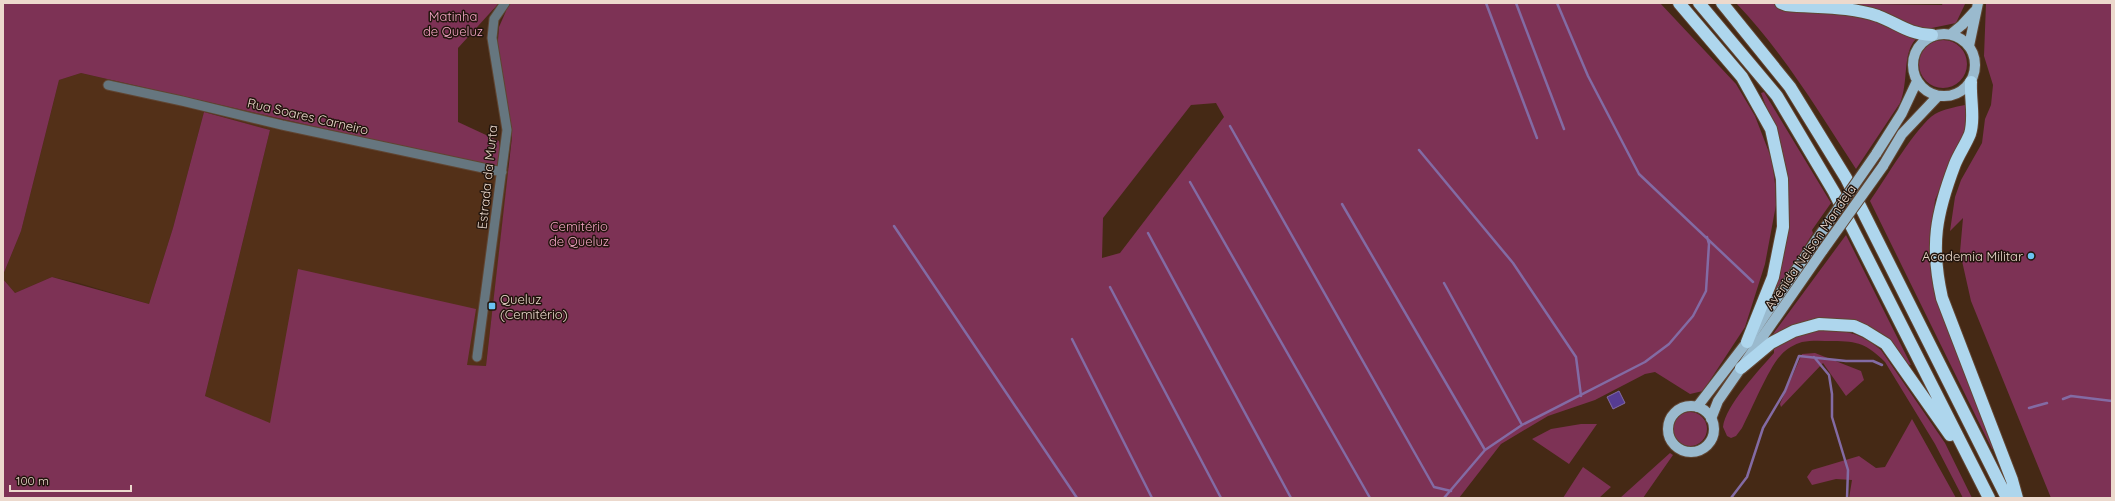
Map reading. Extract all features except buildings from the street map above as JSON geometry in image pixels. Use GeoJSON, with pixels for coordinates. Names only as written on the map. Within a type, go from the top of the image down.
{"type":"FeatureCollection","features":[{"type":"Feature","properties":{"kind":"highway"},"geometry":{"type":"LineString","coordinates":[[1680,3],[1742,77],[1771,129],[1782,179],[1783,227],[1773,277],[1747,342]]}},
{"type":"Feature","properties":{"kind":"highway"},"geometry":{"type":"LineString","coordinates":[[1699,3],[1781,102],[1834,192],[1988,498]]}},
{"type":"Feature","properties":{"kind":"highway"},"geometry":{"type":"LineString","coordinates":[[1722,3],[1790,87],[1846,178],[2007,498]]}},
{"type":"Feature","properties":{"kind":"highway"},"geometry":{"type":"LineString","coordinates":[[1781,3],[1786,5],[1858,11],[1879,16],[1917,34],[1932,36]]}},
{"type":"Feature","properties":{"kind":"highway"},"geometry":{"type":"LineString","coordinates":[[1971,82],[1970,133],[1956,162],[1937,221],[1935,248],[1936,272],[1942,298],[2012,480],[2017,498]]}},
{"type":"Feature","properties":{"kind":"highway"},"geometry":{"type":"LineString","coordinates":[[1741,368],[1771,343],[1794,331],[1807,327],[1835,324],[1854,326],[1865,330],[1886,344],[1897,357],[1974,468]]}},
{"type":"Feature","properties":{"kind":"main road"},"geometry":{"type":"LineString","coordinates":[[1951,34],[1962,26],[1977,7]]}},
{"type":"Feature","properties":{"kind":"main road"},"geometry":{"type":"LineString","coordinates":[[1969,46],[1977,7]]}},
{"type":"Feature","properties":{"kind":"main road"},"geometry":{"type":"LineString","coordinates":[[1951,34],[1961,38],[1969,46],[1975,60],[1975,68],[1971,82],[1962,91],[1950,96],[1938,96],[1922,88],[1917,81],[1913,72],[1914,54],[1924,40],[1932,36],[1951,34]]}},
{"type":"Feature","properties":{"kind":"main road","name":"Avenida Nelson Mandela"},"geometry":{"type":"LineString","coordinates":[[1697,407],[1747,342],[1876,154],[1902,112],[1917,81]]}},
{"type":"Feature","properties":{"kind":"main road","name":"Avenida Nelson Mandela"},"geometry":{"type":"LineString","coordinates":[[1711,419],[1718,401],[1883,166],[1902,134],[1938,96]]}},
{"type":"Feature","properties":{"kind":"main road"},"geometry":{"type":"LineString","coordinates":[[1685,407],[1697,407],[1708,414],[1711,419],[1713,435],[1709,443],[1703,449],[1687,452],[1678,448],[1672,441],[1669,434],[1670,419],[1675,413],[1685,407]]}},
{"type":"Feature","properties":{"kind":"street","name":"Estrada da Murta"},"geometry":{"type":"LineString","coordinates":[[477,357],[502,172],[506,122],[492,38],[494,19],[505,3]]}},
{"type":"Feature","properties":{"kind":"street","name":"Rua Soares Carneiro"},"geometry":{"type":"LineString","coordinates":[[108,85],[182,100],[282,125],[502,172]]}},
{"type":"Feature","properties":{"kind":"shaded area"},"geometry":{"type":"Polygon","coordinates":[[[81,73],[496,168],[509,168],[486,366],[467,365],[270,424],[205,396],[270,130],[204,112],[173,228],[149,304],[79,283],[52,277],[15,293],[3,279],[3,275],[21,231],[59,80],[81,73]]]}},
{"type":"Feature","properties":{"kind":"shaded area"},"geometry":{"type":"Polygon","coordinates":[[[1619,391],[1625,403],[1613,409],[1607,397],[1619,391]]]}},
{"type":"Feature","properties":{"kind":"green space","name":"Matinha de Queluz"},"geometry":{"type":"Polygon","coordinates":[[[3,3],[499,3],[458,48],[458,122],[499,141],[502,172],[496,168],[81,73],[59,80],[21,231],[3,275],[3,3]]]}},
{"type":"Feature","properties":{"kind":"green space","name":"Cemitério de Queluz"},"geometry":{"type":"Polygon","coordinates":[[[503,3],[1660,3],[1736,84],[1755,116],[1772,160],[1776,205],[1765,264],[1745,327],[1703,391],[1690,394],[1655,372],[1645,374],[1595,400],[1548,416],[1501,444],[1459,498],[3,498],[3,279],[15,293],[52,277],[149,304],[173,228],[204,112],[270,130],[205,396],[270,423],[298,269],[476,309],[467,365],[486,366],[512,137],[497,52],[499,27],[506,11],[503,3]],[[1216,103],[1191,105],[1103,218],[1102,258],[1120,253],[1224,117],[1216,103]]]}},
{"type":"Feature","properties":{"kind":"green space"},"geometry":{"type":"Polygon","coordinates":[[[1736,3],[1772,3],[1776,5],[1867,17],[1916,39],[1909,52],[1907,60],[1903,95],[1900,103],[1856,169],[1785,62],[1736,3]]]}},
{"type":"Feature","properties":{"kind":"green space"},"geometry":{"type":"Polygon","coordinates":[[[1788,3],[1965,4],[1956,23],[1922,30],[1879,13],[1788,3]]]}},
{"type":"Feature","properties":{"kind":"green space","name":"Academia Militar"},"geometry":{"type":"Polygon","coordinates":[[[1986,3],[2112,3],[2112,498],[2051,498],[1971,301],[1960,252],[1963,218],[1950,231],[1955,197],[1961,180],[1982,143],[1985,119],[1991,105],[1993,85],[1984,56],[1986,3]]]}},
{"type":"Feature","properties":{"kind":"green space"},"geometry":{"type":"Polygon","coordinates":[[[1938,40],[1948,40],[1957,44],[1963,50],[1966,55],[1966,73],[1957,84],[1948,88],[1938,88],[1929,84],[1923,78],[1919,69],[1919,59],[1923,50],[1929,44],[1938,40]]]}},
{"type":"Feature","properties":{"kind":"green space"},"geometry":{"type":"Polygon","coordinates":[[[1764,92],[1831,203],[1812,230],[1813,233],[1773,296],[1768,298],[1779,268],[1780,143],[1761,93],[1764,92]]]}},
{"type":"Feature","properties":{"kind":"green space"},"geometry":{"type":"Polygon","coordinates":[[[1965,105],[1967,123],[1965,131],[1935,200],[1931,247],[1995,448],[1992,449],[1870,201],[1919,129],[1935,114],[1950,108],[1965,105]]]}},
{"type":"Feature","properties":{"kind":"green space"},"geometry":{"type":"Polygon","coordinates":[[[1846,235],[1911,365],[1905,364],[1878,334],[1819,320],[1804,322],[1778,334],[1773,334],[1846,235]]]}},
{"type":"Feature","properties":{"kind":"green space"},"geometry":{"type":"Polygon","coordinates":[[[1820,330],[1846,332],[1860,336],[1881,350],[1945,443],[1972,498],[1963,498],[1935,444],[1885,362],[1867,347],[1856,343],[1842,341],[1810,341],[1799,343],[1788,349],[1776,361],[1742,428],[1736,436],[1731,438],[1727,436],[1723,427],[1725,418],[1744,388],[1774,353],[1774,348],[1784,341],[1796,336],[1820,330]]]}},
{"type":"Feature","properties":{"kind":"green space"},"geometry":{"type":"Polygon","coordinates":[[[1815,353],[1861,371],[1864,380],[1846,396],[1823,363],[1781,407],[1780,404],[1802,354],[1815,353]]]}},
{"type":"Feature","properties":{"kind":"green space"},"geometry":{"type":"Polygon","coordinates":[[[1687,412],[1693,412],[1702,417],[1706,423],[1706,435],[1702,441],[1693,446],[1687,446],[1678,441],[1673,432],[1673,426],[1678,417],[1687,412]]]}},
{"type":"Feature","properties":{"kind":"green space"},"geometry":{"type":"Polygon","coordinates":[[[1912,419],[1956,498],[1849,498],[1852,480],[1836,479],[1812,485],[1807,477],[1812,470],[1859,456],[1876,468],[1885,467],[1912,419]]]}},
{"type":"Feature","properties":{"kind":"green space"},"geometry":{"type":"Polygon","coordinates":[[[1581,424],[1597,424],[1569,464],[1532,439],[1551,429],[1581,424]]]}},
{"type":"Feature","properties":{"kind":"green space"},"geometry":{"type":"Polygon","coordinates":[[[1670,453],[1673,455],[1643,498],[1620,498],[1670,453]]]}},
{"type":"Feature","properties":{"kind":"green space"},"geometry":{"type":"Polygon","coordinates":[[[1583,467],[1611,487],[1599,498],[1563,498],[1583,467]]]}},
{"type":"Feature","properties":{"kind":"waterway"},"geometry":{"type":"LineString","coordinates":[[1486,3],[1537,138]]}},
{"type":"Feature","properties":{"kind":"waterway"},"geometry":{"type":"LineString","coordinates":[[1516,3],[1564,129]]}},
{"type":"Feature","properties":{"kind":"waterway"},"geometry":{"type":"LineString","coordinates":[[1557,3],[1588,76],[1639,174],[1753,282]]}},
{"type":"Feature","properties":{"kind":"waterway"},"geometry":{"type":"LineString","coordinates":[[1230,126],[1434,487],[1451,491]]}},
{"type":"Feature","properties":{"kind":"waterway"},"geometry":{"type":"LineString","coordinates":[[1419,150],[1513,263],[1576,357],[1581,396]]}},
{"type":"Feature","properties":{"kind":"waterway"},"geometry":{"type":"LineString","coordinates":[[1190,182],[1370,498]]}},
{"type":"Feature","properties":{"kind":"waterway"},"geometry":{"type":"LineString","coordinates":[[1342,204],[1485,450]]}},
{"type":"Feature","properties":{"kind":"waterway"},"geometry":{"type":"LineString","coordinates":[[894,226],[1077,498]]}},
{"type":"Feature","properties":{"kind":"waterway"},"geometry":{"type":"LineString","coordinates":[[1148,233],[1291,498]]}},
{"type":"Feature","properties":{"kind":"waterway"},"geometry":{"type":"LineString","coordinates":[[1444,498],[1485,450],[1522,425],[1645,362],[1669,344],[1693,316],[1706,291],[1709,244],[1707,237]]}},
{"type":"Feature","properties":{"kind":"waterway"},"geometry":{"type":"LineString","coordinates":[[1444,283],[1522,425]]}},
{"type":"Feature","properties":{"kind":"waterway"},"geometry":{"type":"LineString","coordinates":[[1110,287],[1221,498]]}},
{"type":"Feature","properties":{"kind":"waterway"},"geometry":{"type":"LineString","coordinates":[[1072,339],[1152,498]]}},
{"type":"Feature","properties":{"kind":"waterway"},"geometry":{"type":"LineString","coordinates":[[1731,498],[1747,477],[1763,428],[1785,391],[1799,356],[1846,361],[1873,361],[1882,365]]}},
{"type":"Feature","properties":{"kind":"waterway"},"geometry":{"type":"LineString","coordinates":[[1814,357],[1829,375],[1832,394],[1832,417],[1848,470],[1847,498]]}},
{"type":"Feature","properties":{"kind":"waterway"},"geometry":{"type":"LineString","coordinates":[[2063,399],[2071,396],[2112,401]]}},
{"type":"Feature","properties":{"kind":"waterway"},"geometry":{"type":"LineString","coordinates":[[2029,408],[2047,403]]}},
{"type":"Feature","properties":{"kind":"place","name":"Academia Militar"},"geometry":{"type":"Point","coordinates":[2031,256]}},
{"type":"Feature","properties":{"kind":"place","name":"Queluz (Cemitério)"},"geometry":{"type":"Point","coordinates":[492,306]}}]}
